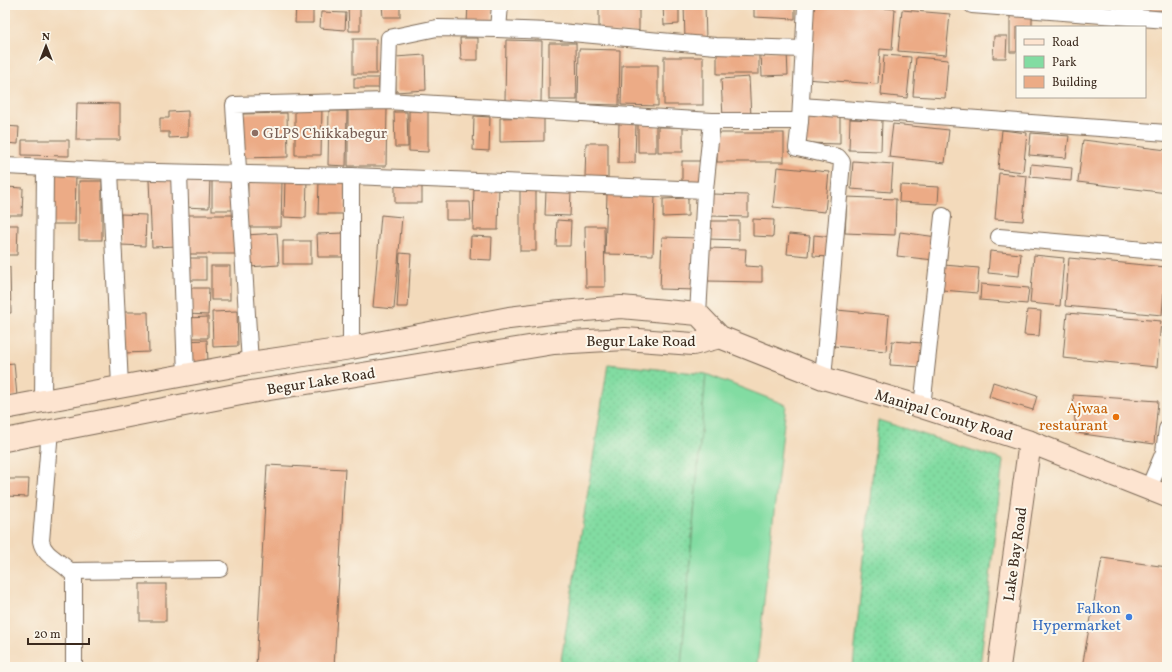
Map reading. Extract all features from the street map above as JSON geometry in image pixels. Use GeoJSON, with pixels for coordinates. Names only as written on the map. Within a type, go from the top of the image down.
{"type":"FeatureCollection","features":[{"type":"Feature","properties":{"kind":"main road","name":"Begur Lake Road"},"geometry":{"type":"LineString","coordinates":[[5,408],[43,399],[186,376],[250,363],[343,350],[509,318],[550,313],[621,307],[698,314],[720,337],[693,344],[625,338],[554,343],[251,392],[5,440]]}},
{"type":"Feature","properties":{"kind":"main road","name":"Manipal County Road"},"geometry":{"type":"LineString","coordinates":[[720,337],[823,378],[922,406],[1030,442],[1158,493]]}},
{"type":"Feature","properties":{"kind":"main road"},"geometry":{"type":"LineString","coordinates":[[340,378],[343,350]]}},
{"type":"Feature","properties":{"kind":"main road","name":"Lake Bay Road"},"geometry":{"type":"LineString","coordinates":[[999,667],[1030,442]]}},
{"type":"Feature","properties":{"kind":"street"},"geometry":{"type":"LineString","coordinates":[[498,29],[500,5]]}},
{"type":"Feature","properties":{"kind":"street"},"geometry":{"type":"LineString","coordinates":[[806,5],[797,148],[838,157],[842,162],[823,378]]}},
{"type":"Feature","properties":{"kind":"street"},"geometry":{"type":"LineString","coordinates":[[972,5],[1167,20]]}},
{"type":"Feature","properties":{"kind":"street"},"geometry":{"type":"LineString","coordinates":[[387,101],[389,38],[437,28],[549,31],[716,46],[803,49]]}},
{"type":"Feature","properties":{"kind":"street"},"geometry":{"type":"LineString","coordinates":[[250,363],[234,105],[387,101],[712,121],[800,113],[1167,133]]}},
{"type":"Feature","properties":{"kind":"street"},"geometry":{"type":"LineString","coordinates":[[698,314],[705,190],[712,121]]}},
{"type":"Feature","properties":{"kind":"street"},"geometry":{"type":"LineString","coordinates":[[5,166],[179,173],[351,176],[705,190]]}},
{"type":"Feature","properties":{"kind":"street"},"geometry":{"type":"LineString","coordinates":[[43,399],[45,168]]}},
{"type":"Feature","properties":{"kind":"street"},"geometry":{"type":"LineString","coordinates":[[110,171],[120,386]]}},
{"type":"Feature","properties":{"kind":"street"},"geometry":{"type":"LineString","coordinates":[[179,173],[186,376]]}},
{"type":"Feature","properties":{"kind":"street"},"geometry":{"type":"LineString","coordinates":[[343,350],[351,176]]}},
{"type":"Feature","properties":{"kind":"street"},"geometry":{"type":"LineString","coordinates":[[922,406],[943,216]]}},
{"type":"Feature","properties":{"kind":"street"},"geometry":{"type":"LineString","coordinates":[[999,237],[1167,252]]}},
{"type":"Feature","properties":{"kind":"street"},"geometry":{"type":"LineString","coordinates":[[1158,493],[1167,429]]}},
{"type":"Feature","properties":{"kind":"street"},"geometry":{"type":"LineString","coordinates":[[50,430],[41,541],[42,547],[48,554],[71,571],[75,582],[74,667]]}},
{"type":"Feature","properties":{"kind":"street"},"geometry":{"type":"LineString","coordinates":[[71,571],[220,569]]}},
{"type":"Feature","properties":{"kind":"green space"},"geometry":{"type":"Polygon","coordinates":[[[608,364],[706,374],[681,667],[560,667],[608,364]]]}},
{"type":"Feature","properties":{"kind":"green space"},"geometry":{"type":"Polygon","coordinates":[[[706,374],[786,405],[757,664],[789,667],[681,667],[706,374]]]}},
{"type":"Feature","properties":{"kind":"green space"},"geometry":{"type":"Polygon","coordinates":[[[878,420],[1003,460],[980,667],[853,667],[878,420]]]}},
{"type":"Feature","properties":{"kind":"building"},"geometry":{"type":"Polygon","coordinates":[[[296,5],[313,5],[313,23],[295,23],[296,5]]]}},
{"type":"Feature","properties":{"kind":"building"},"geometry":{"type":"Polygon","coordinates":[[[348,5],[360,5],[360,31],[349,31],[348,5]]]}},
{"type":"Feature","properties":{"kind":"building"},"geometry":{"type":"Polygon","coordinates":[[[382,5],[400,5],[400,17],[383,17],[382,5]]]}},
{"type":"Feature","properties":{"kind":"building"},"geometry":{"type":"Polygon","coordinates":[[[468,5],[493,5],[492,24],[467,23],[468,5]]]}},
{"type":"Feature","properties":{"kind":"building"},"geometry":{"type":"Polygon","coordinates":[[[599,5],[639,5],[639,33],[599,33],[599,5]]]}},
{"type":"Feature","properties":{"kind":"building"},"geometry":{"type":"Polygon","coordinates":[[[663,5],[679,5],[679,24],[664,25],[663,5]]]}},
{"type":"Feature","properties":{"kind":"building"},"geometry":{"type":"Polygon","coordinates":[[[684,5],[705,5],[706,39],[685,40],[684,5]]]}},
{"type":"Feature","properties":{"kind":"building"},"geometry":{"type":"Polygon","coordinates":[[[754,5],[795,5],[795,19],[754,17],[754,5]]]}},
{"type":"Feature","properties":{"kind":"building"},"geometry":{"type":"Polygon","coordinates":[[[810,5],[848,5],[895,9],[892,50],[880,49],[878,84],[804,79],[810,5]]]}},
{"type":"Feature","properties":{"kind":"building"},"geometry":{"type":"Polygon","coordinates":[[[1129,5],[1167,5],[1167,11],[1128,10],[1129,5]]]}},
{"type":"Feature","properties":{"kind":"building"},"geometry":{"type":"Polygon","coordinates":[[[902,10],[950,14],[946,55],[898,51],[902,10]]]}},
{"type":"Feature","properties":{"kind":"building"},"geometry":{"type":"Polygon","coordinates":[[[321,12],[346,13],[345,30],[320,28],[321,12]]]}},
{"type":"Feature","properties":{"kind":"building"},"geometry":{"type":"Polygon","coordinates":[[[1010,16],[1032,16],[1032,26],[1016,26],[1016,52],[1010,52],[1010,16]]]}},
{"type":"Feature","properties":{"kind":"building"},"geometry":{"type":"Polygon","coordinates":[[[994,36],[1007,36],[1006,58],[993,58],[994,36]]]}},
{"type":"Feature","properties":{"kind":"building"},"geometry":{"type":"Polygon","coordinates":[[[460,38],[478,38],[478,60],[461,60],[460,38]]]}},
{"type":"Feature","properties":{"kind":"building"},"geometry":{"type":"Polygon","coordinates":[[[353,39],[376,39],[376,74],[353,74],[353,39]]]}},
{"type":"Feature","properties":{"kind":"building"},"geometry":{"type":"Polygon","coordinates":[[[506,40],[542,41],[541,102],[505,101],[506,40]]]}},
{"type":"Feature","properties":{"kind":"building"},"geometry":{"type":"Polygon","coordinates":[[[549,43],[576,43],[577,100],[549,100],[549,43]]]}},
{"type":"Feature","properties":{"kind":"building"},"geometry":{"type":"Polygon","coordinates":[[[579,49],[620,50],[619,105],[578,104],[579,49]]]}},
{"type":"Feature","properties":{"kind":"building"},"geometry":{"type":"Polygon","coordinates":[[[787,51],[788,75],[762,76],[761,52],[787,51]]]}},
{"type":"Feature","properties":{"kind":"building"},"geometry":{"type":"Polygon","coordinates":[[[717,52],[759,52],[759,74],[717,74],[717,52]]]}},
{"type":"Feature","properties":{"kind":"building"},"geometry":{"type":"Polygon","coordinates":[[[425,55],[426,90],[396,92],[395,57],[425,55]]]}},
{"type":"Feature","properties":{"kind":"building"},"geometry":{"type":"Polygon","coordinates":[[[884,55],[911,57],[907,98],[881,95],[884,55]]]}},
{"type":"Feature","properties":{"kind":"building"},"geometry":{"type":"Polygon","coordinates":[[[664,57],[703,57],[703,105],[664,105],[664,57]]]}},
{"type":"Feature","properties":{"kind":"building"},"geometry":{"type":"Polygon","coordinates":[[[916,57],[948,60],[945,98],[913,96],[916,57]]]}},
{"type":"Feature","properties":{"kind":"building"},"geometry":{"type":"Polygon","coordinates":[[[622,65],[658,65],[658,106],[621,105],[622,65]]]}},
{"type":"Feature","properties":{"kind":"building"},"geometry":{"type":"Polygon","coordinates":[[[749,77],[751,117],[723,118],[721,79],[749,77]]]}},
{"type":"Feature","properties":{"kind":"building"},"geometry":{"type":"Polygon","coordinates":[[[354,78],[379,78],[379,88],[354,88],[354,78]]]}},
{"type":"Feature","properties":{"kind":"building"},"geometry":{"type":"Polygon","coordinates":[[[77,103],[120,104],[120,140],[76,140],[77,103]]]}},
{"type":"Feature","properties":{"kind":"building"},"geometry":{"type":"Polygon","coordinates":[[[295,107],[322,107],[321,155],[295,155],[295,107]]]}},
{"type":"Feature","properties":{"kind":"building"},"geometry":{"type":"Polygon","coordinates":[[[348,109],[387,109],[386,166],[348,166],[348,109]]]}},
{"type":"Feature","properties":{"kind":"building"},"geometry":{"type":"Polygon","coordinates":[[[188,111],[188,137],[169,138],[169,132],[160,132],[160,118],[169,118],[169,112],[188,111]]]}},
{"type":"Feature","properties":{"kind":"building"},"geometry":{"type":"Polygon","coordinates":[[[329,111],[347,111],[346,166],[328,165],[329,111]]]}},
{"type":"Feature","properties":{"kind":"building"},"geometry":{"type":"Polygon","coordinates":[[[409,111],[428,111],[428,152],[409,151],[409,111]]]}},
{"type":"Feature","properties":{"kind":"building"},"geometry":{"type":"Polygon","coordinates":[[[394,112],[407,112],[408,147],[395,147],[394,112]]]}},
{"type":"Feature","properties":{"kind":"building"},"geometry":{"type":"Polygon","coordinates":[[[807,112],[840,112],[840,144],[806,143],[807,112]]]}},
{"type":"Feature","properties":{"kind":"building"},"geometry":{"type":"Polygon","coordinates":[[[287,113],[288,157],[241,158],[240,114],[287,113]]]}},
{"type":"Feature","properties":{"kind":"building"},"geometry":{"type":"Polygon","coordinates":[[[474,116],[490,117],[489,151],[473,150],[474,116]]]}},
{"type":"Feature","properties":{"kind":"building"},"geometry":{"type":"Polygon","coordinates":[[[544,117],[544,141],[500,142],[500,118],[544,117]]]}},
{"type":"Feature","properties":{"kind":"building"},"geometry":{"type":"Polygon","coordinates":[[[850,119],[882,120],[881,151],[849,150],[850,119]]]}},
{"type":"Feature","properties":{"kind":"building"},"geometry":{"type":"Polygon","coordinates":[[[619,123],[636,123],[635,163],[618,163],[619,123]]]}},
{"type":"Feature","properties":{"kind":"building"},"geometry":{"type":"Polygon","coordinates":[[[638,124],[656,125],[656,152],[638,152],[638,124]]]}},
{"type":"Feature","properties":{"kind":"building"},"geometry":{"type":"Polygon","coordinates":[[[893,124],[949,130],[945,163],[889,157],[893,124]]]}},
{"type":"Feature","properties":{"kind":"building"},"geometry":{"type":"Polygon","coordinates":[[[5,126],[19,127],[18,144],[5,143],[5,126]]]}},
{"type":"Feature","properties":{"kind":"building"},"geometry":{"type":"Polygon","coordinates":[[[658,127],[683,127],[683,152],[658,152],[658,127]]]}},
{"type":"Feature","properties":{"kind":"building"},"geometry":{"type":"Polygon","coordinates":[[[1002,130],[1027,133],[1023,172],[998,169],[1002,130]]]}},
{"type":"Feature","properties":{"kind":"building"},"geometry":{"type":"Polygon","coordinates":[[[717,133],[784,133],[784,162],[717,162],[717,133]]]}},
{"type":"Feature","properties":{"kind":"building"},"geometry":{"type":"Polygon","coordinates":[[[1031,133],[1069,136],[1066,158],[1029,155],[1031,133]]]}},
{"type":"Feature","properties":{"kind":"building"},"geometry":{"type":"Polygon","coordinates":[[[22,140],[69,140],[69,156],[22,155],[22,140]]]}},
{"type":"Feature","properties":{"kind":"building"},"geometry":{"type":"Polygon","coordinates":[[[1083,140],[1167,150],[1167,193],[1078,182],[1083,140]]]}},
{"type":"Feature","properties":{"kind":"building"},"geometry":{"type":"Polygon","coordinates":[[[586,143],[608,143],[608,179],[585,178],[586,143]]]}},
{"type":"Feature","properties":{"kind":"building"},"geometry":{"type":"Polygon","coordinates":[[[682,161],[701,161],[701,182],[682,182],[682,161]]]}},
{"type":"Feature","properties":{"kind":"building"},"geometry":{"type":"Polygon","coordinates":[[[853,161],[893,164],[891,192],[851,189],[853,161]]]}},
{"type":"Feature","properties":{"kind":"building"},"geometry":{"type":"Polygon","coordinates":[[[1031,164],[1072,168],[1071,181],[1030,177],[1031,164]]]}},
{"type":"Feature","properties":{"kind":"building"},"geometry":{"type":"Polygon","coordinates":[[[777,167],[829,172],[825,212],[773,207],[777,167]]]}},
{"type":"Feature","properties":{"kind":"building"},"geometry":{"type":"Polygon","coordinates":[[[999,173],[1027,176],[1023,221],[995,219],[999,173]]]}},
{"type":"Feature","properties":{"kind":"building"},"geometry":{"type":"Polygon","coordinates":[[[51,174],[76,174],[75,224],[50,224],[51,174]]]}},
{"type":"Feature","properties":{"kind":"building"},"geometry":{"type":"Polygon","coordinates":[[[182,176],[210,177],[209,208],[181,207],[182,176]]]}},
{"type":"Feature","properties":{"kind":"building"},"geometry":{"type":"Polygon","coordinates":[[[285,178],[307,179],[306,218],[284,217],[285,178]]]}},
{"type":"Feature","properties":{"kind":"building"},"geometry":{"type":"Polygon","coordinates":[[[175,179],[178,246],[152,247],[149,180],[175,179]]]}},
{"type":"Feature","properties":{"kind":"building"},"geometry":{"type":"Polygon","coordinates":[[[79,181],[102,181],[102,240],[79,240],[79,181]]]}},
{"type":"Feature","properties":{"kind":"building"},"geometry":{"type":"Polygon","coordinates":[[[212,181],[236,181],[236,210],[212,210],[212,181]]]}},
{"type":"Feature","properties":{"kind":"building"},"geometry":{"type":"Polygon","coordinates":[[[319,181],[346,181],[345,214],[318,214],[319,181]]]}},
{"type":"Feature","properties":{"kind":"building"},"geometry":{"type":"Polygon","coordinates":[[[248,182],[282,182],[281,227],[247,227],[248,182]]]}},
{"type":"Feature","properties":{"kind":"building"},"geometry":{"type":"Polygon","coordinates":[[[395,183],[422,183],[422,203],[395,203],[395,183]]]}},
{"type":"Feature","properties":{"kind":"building"},"geometry":{"type":"Polygon","coordinates":[[[474,185],[499,185],[498,230],[473,230],[474,185]]]}},
{"type":"Feature","properties":{"kind":"building"},"geometry":{"type":"Polygon","coordinates":[[[900,185],[939,187],[938,204],[899,202],[900,185]]]}},
{"type":"Feature","properties":{"kind":"building"},"geometry":{"type":"Polygon","coordinates":[[[5,187],[23,188],[22,215],[5,215],[5,187]]]}},
{"type":"Feature","properties":{"kind":"building"},"geometry":{"type":"Polygon","coordinates":[[[520,189],[536,189],[536,251],[520,251],[520,189]]]}},
{"type":"Feature","properties":{"kind":"building"},"geometry":{"type":"Polygon","coordinates":[[[546,191],[571,192],[570,216],[545,215],[546,191]]]}},
{"type":"Feature","properties":{"kind":"building"},"geometry":{"type":"Polygon","coordinates":[[[607,194],[655,196],[653,255],[605,254],[607,194]]]}},
{"type":"Feature","properties":{"kind":"building"},"geometry":{"type":"Polygon","coordinates":[[[711,194],[748,195],[748,217],[710,216],[711,194]]]}},
{"type":"Feature","properties":{"kind":"building"},"geometry":{"type":"Polygon","coordinates":[[[847,197],[896,199],[895,235],[845,233],[847,197]]]}},
{"type":"Feature","properties":{"kind":"building"},"geometry":{"type":"Polygon","coordinates":[[[688,198],[688,216],[663,217],[663,199],[688,198]]]}},
{"type":"Feature","properties":{"kind":"building"},"geometry":{"type":"Polygon","coordinates":[[[446,202],[470,202],[471,220],[446,220],[446,202]]]}},
{"type":"Feature","properties":{"kind":"building"},"geometry":{"type":"Polygon","coordinates":[[[121,214],[146,215],[145,246],[121,245],[121,214]]]}},
{"type":"Feature","properties":{"kind":"building"},"geometry":{"type":"Polygon","coordinates":[[[184,215],[237,215],[237,254],[184,254],[184,215]]]}},
{"type":"Feature","properties":{"kind":"building"},"geometry":{"type":"Polygon","coordinates":[[[381,215],[402,217],[394,309],[373,307],[381,215]]]}},
{"type":"Feature","properties":{"kind":"building"},"geometry":{"type":"Polygon","coordinates":[[[753,219],[774,220],[773,237],[753,236],[753,219]]]}},
{"type":"Feature","properties":{"kind":"building"},"geometry":{"type":"Polygon","coordinates":[[[557,220],[571,221],[570,246],[556,246],[557,220]]]}},
{"type":"Feature","properties":{"kind":"building"},"geometry":{"type":"Polygon","coordinates":[[[709,221],[739,221],[739,240],[708,239],[709,221]]]}},
{"type":"Feature","properties":{"kind":"building"},"geometry":{"type":"Polygon","coordinates":[[[5,225],[18,225],[17,255],[5,255],[5,225]]]}},
{"type":"Feature","properties":{"kind":"building"},"geometry":{"type":"Polygon","coordinates":[[[585,226],[604,226],[605,287],[586,287],[585,226]]]}},
{"type":"Feature","properties":{"kind":"building"},"geometry":{"type":"Polygon","coordinates":[[[900,232],[937,237],[934,260],[897,256],[900,232]]]}},
{"type":"Feature","properties":{"kind":"building"},"geometry":{"type":"Polygon","coordinates":[[[277,233],[279,265],[248,267],[246,235],[277,233]]]}},
{"type":"Feature","properties":{"kind":"building"},"geometry":{"type":"Polygon","coordinates":[[[344,233],[345,257],[318,257],[317,234],[344,233]]]}},
{"type":"Feature","properties":{"kind":"building"},"geometry":{"type":"Polygon","coordinates":[[[789,234],[810,236],[808,256],[787,254],[789,234]]]}},
{"type":"Feature","properties":{"kind":"building"},"geometry":{"type":"Polygon","coordinates":[[[814,235],[833,237],[831,257],[813,256],[814,235]]]}},
{"type":"Feature","properties":{"kind":"building"},"geometry":{"type":"Polygon","coordinates":[[[471,236],[492,237],[491,260],[470,259],[471,236]]]}},
{"type":"Feature","properties":{"kind":"building"},"geometry":{"type":"Polygon","coordinates":[[[662,237],[698,238],[696,290],[660,289],[662,237]]]}},
{"type":"Feature","properties":{"kind":"building"},"geometry":{"type":"Polygon","coordinates":[[[283,241],[311,241],[311,264],[283,264],[283,241]]]}},
{"type":"Feature","properties":{"kind":"building"},"geometry":{"type":"Polygon","coordinates":[[[707,248],[746,249],[745,266],[762,267],[762,282],[707,281],[707,248]]]}},
{"type":"Feature","properties":{"kind":"building"},"geometry":{"type":"Polygon","coordinates":[[[990,251],[1021,254],[1019,276],[988,273],[990,251]]]}},
{"type":"Feature","properties":{"kind":"building"},"geometry":{"type":"Polygon","coordinates":[[[400,253],[411,254],[408,307],[397,307],[400,253]]]}},
{"type":"Feature","properties":{"kind":"building"},"geometry":{"type":"Polygon","coordinates":[[[1034,255],[1064,258],[1060,306],[1030,303],[1034,255]]]}},
{"type":"Feature","properties":{"kind":"building"},"geometry":{"type":"Polygon","coordinates":[[[183,258],[206,258],[206,280],[183,280],[183,258]]]}},
{"type":"Feature","properties":{"kind":"building"},"geometry":{"type":"Polygon","coordinates":[[[1069,258],[1166,267],[1162,315],[1065,306],[1069,258]]]}},
{"type":"Feature","properties":{"kind":"building"},"geometry":{"type":"Polygon","coordinates":[[[944,265],[979,268],[977,293],[942,290],[944,265]]]}},
{"type":"Feature","properties":{"kind":"building"},"geometry":{"type":"Polygon","coordinates":[[[211,266],[230,266],[230,300],[211,300],[211,266]]]}},
{"type":"Feature","properties":{"kind":"building"},"geometry":{"type":"Polygon","coordinates":[[[5,267],[10,267],[11,313],[5,313],[5,267]]]}},
{"type":"Feature","properties":{"kind":"building"},"geometry":{"type":"Polygon","coordinates":[[[981,284],[1029,288],[1027,304],[980,300],[981,284]]]}},
{"type":"Feature","properties":{"kind":"building"},"geometry":{"type":"Polygon","coordinates":[[[187,288],[209,288],[208,315],[186,314],[187,288]]]}},
{"type":"Feature","properties":{"kind":"building"},"geometry":{"type":"Polygon","coordinates":[[[837,310],[889,315],[886,351],[834,346],[837,310]]]}},
{"type":"Feature","properties":{"kind":"building"},"geometry":{"type":"Polygon","coordinates":[[[1027,310],[1041,311],[1039,336],[1024,335],[1027,310]]]}},
{"type":"Feature","properties":{"kind":"building"},"geometry":{"type":"Polygon","coordinates":[[[237,311],[238,346],[213,347],[212,312],[237,311]]]}},
{"type":"Feature","properties":{"kind":"building"},"geometry":{"type":"Polygon","coordinates":[[[124,312],[148,312],[149,352],[125,353],[124,312]]]}},
{"type":"Feature","properties":{"kind":"building"},"geometry":{"type":"Polygon","coordinates":[[[1067,313],[1161,321],[1157,367],[1063,358],[1067,313]]]}},
{"type":"Feature","properties":{"kind":"building"},"geometry":{"type":"Polygon","coordinates":[[[208,317],[208,338],[186,338],[186,318],[208,317]]]}},
{"type":"Feature","properties":{"kind":"building"},"geometry":{"type":"Polygon","coordinates":[[[207,340],[208,362],[186,362],[185,341],[207,340]]]}},
{"type":"Feature","properties":{"kind":"building"},"geometry":{"type":"Polygon","coordinates":[[[892,341],[923,343],[921,367],[890,365],[892,341]]]}},
{"type":"Feature","properties":{"kind":"building"},"geometry":{"type":"Polygon","coordinates":[[[14,363],[17,396],[5,398],[5,364],[14,363]]]}},
{"type":"Feature","properties":{"kind":"building"},"geometry":{"type":"Polygon","coordinates":[[[993,382],[1037,396],[1033,410],[989,397],[993,382]]]}},
{"type":"Feature","properties":{"kind":"building","name":"Ajwaa restaurant"},"geometry":{"type":"Polygon","coordinates":[[[1073,395],[1158,401],[1154,444],[1076,433],[1073,395]]]}},
{"type":"Feature","properties":{"kind":"building"},"geometry":{"type":"Polygon","coordinates":[[[267,465],[345,469],[334,667],[256,667],[267,465]]]}},
{"type":"Feature","properties":{"kind":"building"},"geometry":{"type":"Polygon","coordinates":[[[5,479],[29,479],[28,497],[5,496],[5,479]]]}},
{"type":"Feature","properties":{"kind":"building","name":"Falkon Hypermarket"},"geometry":{"type":"Polygon","coordinates":[[[1102,558],[1167,567],[1167,667],[1082,667],[1102,558]]]}},
{"type":"Feature","properties":{"kind":"building"},"geometry":{"type":"Polygon","coordinates":[[[140,584],[166,584],[166,621],[140,621],[140,584]]]}},
{"type":"Feature","properties":{"kind":"place","name":"GLPS Chikkabegur"},"geometry":{"type":"Point","coordinates":[255,133]}},
{"type":"Feature","properties":{"kind":"place","name":"Ajwaa restaurant"},"geometry":{"type":"Point","coordinates":[1116,417]}},
{"type":"Feature","properties":{"kind":"place","name":"Falkon Hypermarket"},"geometry":{"type":"Point","coordinates":[1129,617]}}]}
